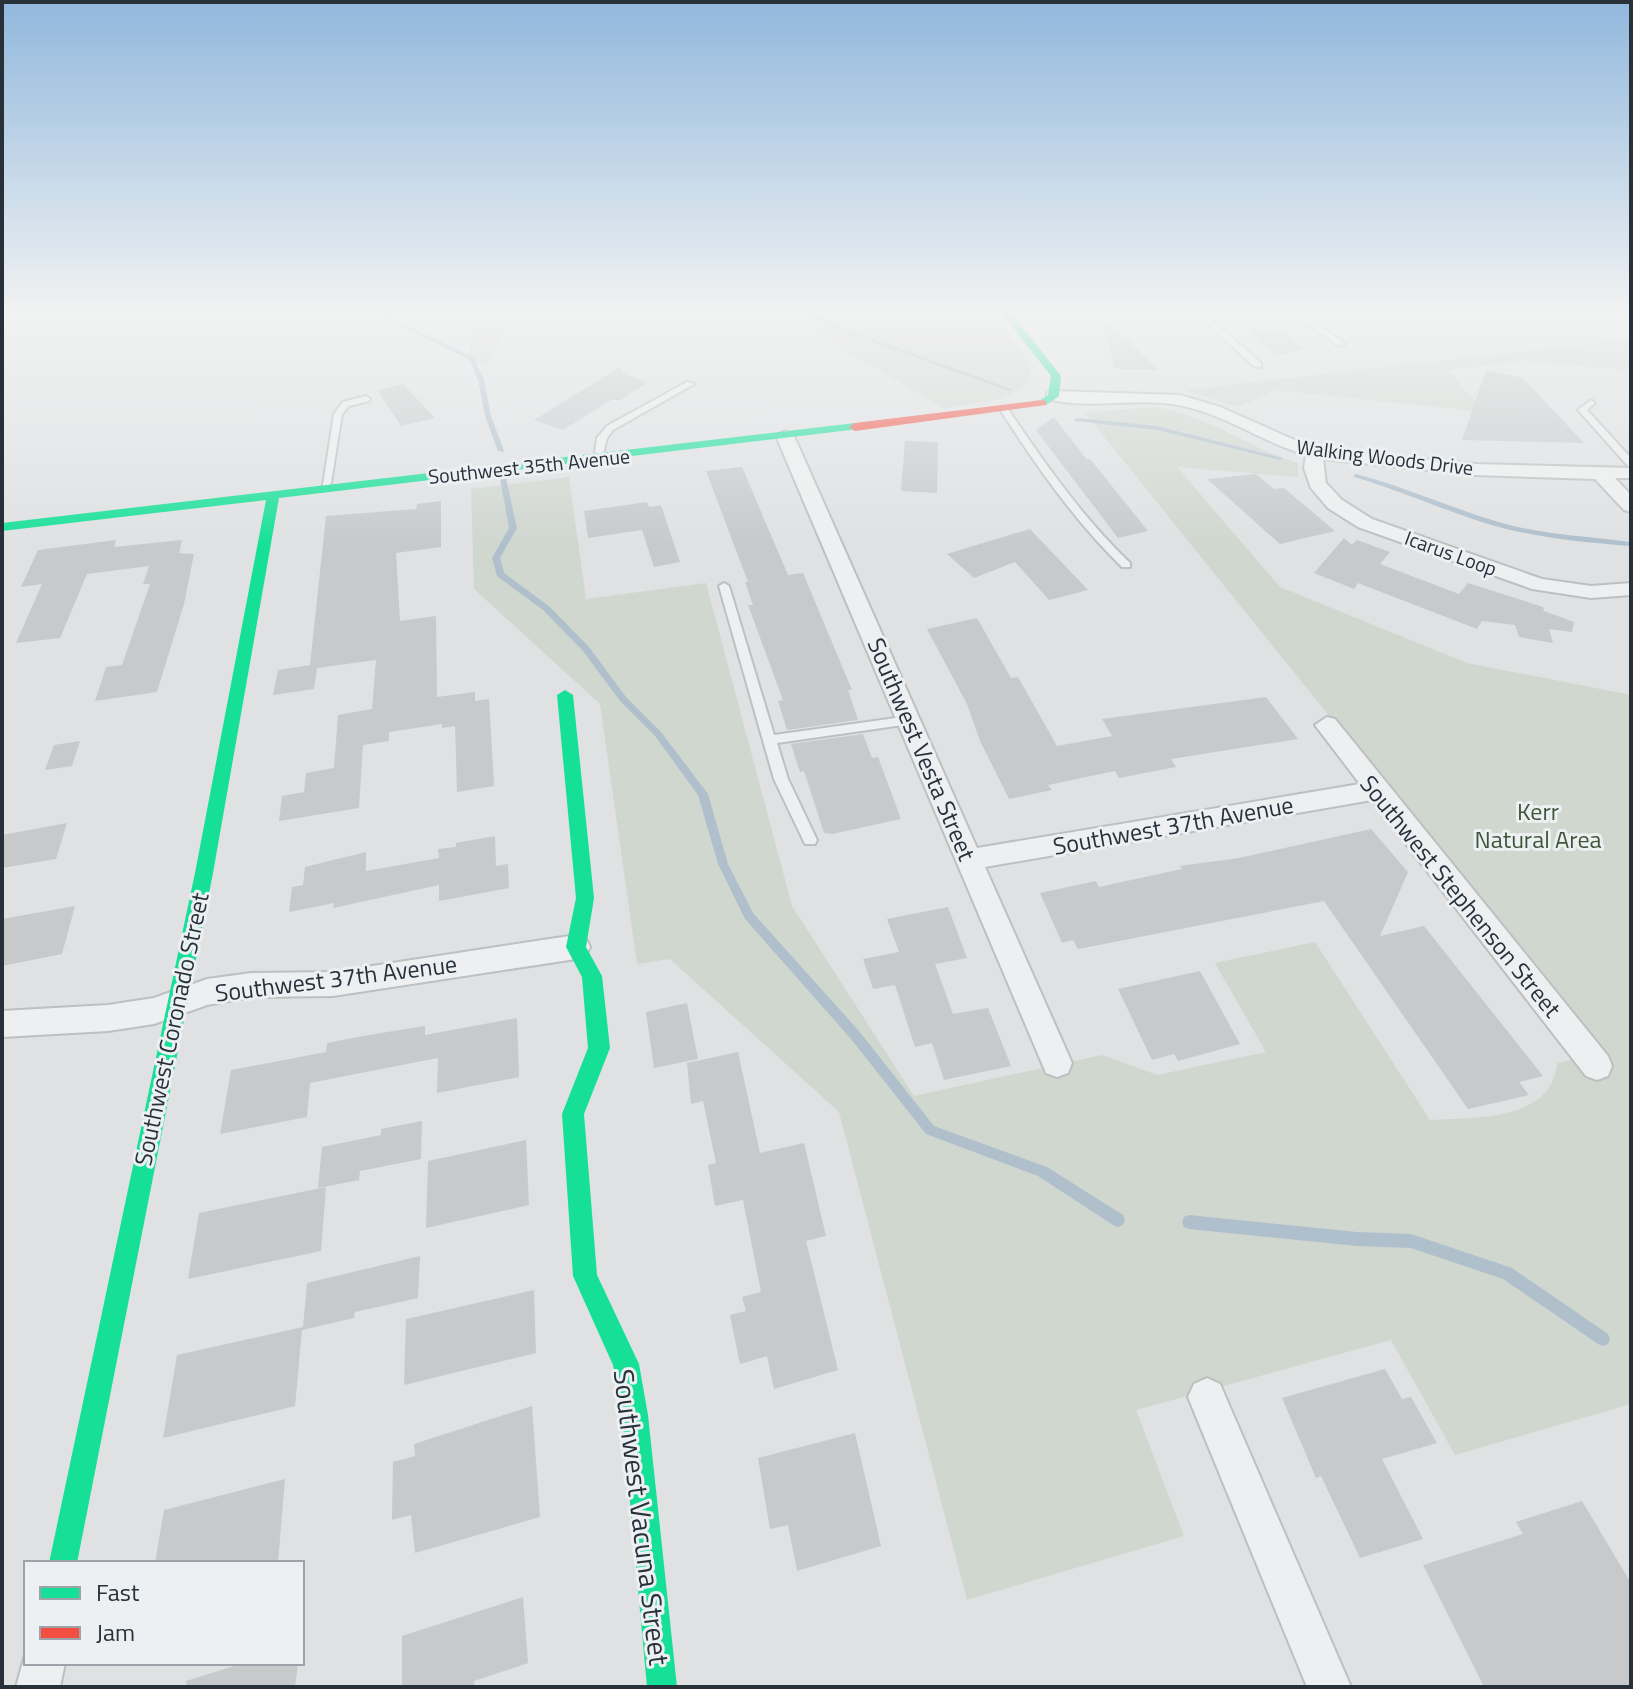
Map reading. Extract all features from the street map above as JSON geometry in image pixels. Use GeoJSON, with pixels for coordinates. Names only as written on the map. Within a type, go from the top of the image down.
{"type":"FeatureCollection","features":[{"type":"Feature","properties":{"kind":"street"},"geometry":{"type":"LineString","coordinates":[[1053,396],[1056,390]]}},
{"type":"Feature","properties":{"kind":"street","name":"Walking Woods Drive"},"geometry":{"type":"LineString","coordinates":[[1053,396],[1080,399],[1143,395],[1184,400],[1223,413],[1278,442],[1315,452],[1449,469],[1631,473]]}},
{"type":"Feature","properties":{"kind":"street","name":"Southwest 35th Avenue"},"geometry":{"type":"LineString","coordinates":[[2,527],[1005,411],[1039,405],[1053,396]]}},
{"type":"Feature","properties":{"kind":"street","name":"Southwest Vesta Street"},"geometry":{"type":"LineString","coordinates":[[785,436],[1057,1063]]}},
{"type":"Feature","properties":{"kind":"street","name":"Icarus Loop"},"geometry":{"type":"LineString","coordinates":[[1315,452],[1313,468],[1317,484],[1335,504],[1365,523],[1539,585],[1591,592],[1631,589]]}},
{"type":"Feature","properties":{"kind":"street"},"geometry":{"type":"LineString","coordinates":[[1600,473],[1631,506]]}},
{"type":"Feature","properties":{"kind":"street","name":"Southwest Coronado Street"},"geometry":{"type":"LineString","coordinates":[[63,1561],[204,873],[273,494]]}},
{"type":"Feature","properties":{"kind":"street"},"geometry":{"type":"LineString","coordinates":[[565,695],[585,898],[576,947]]}},
{"type":"Feature","properties":{"kind":"street","name":"Southwest Stephenson Street"},"geometry":{"type":"LineString","coordinates":[[1327,725],[1597,1066]]}},
{"type":"Feature","properties":{"kind":"street","name":"Southwest 37th Avenue"},"geometry":{"type":"LineString","coordinates":[[970,859],[1376,790]]}},
{"type":"Feature","properties":{"kind":"street","name":"Southwest 37th Avenue"},"geometry":{"type":"LineString","coordinates":[[2,1024],[108,1018],[175,1004],[207,992],[251,985],[333,984],[576,947]]}},
{"type":"Feature","properties":{"kind":"street","name":"Southwest Vacuna Street"},"geometry":{"type":"LineString","coordinates":[[576,947],[592,976],[599,1048],[573,1114],[585,1276],[592,1297],[626,1364],[635,1415],[662,1687]]}},
{"type":"Feature","properties":{"kind":"street"},"geometry":{"type":"LineString","coordinates":[[1207,1397],[1329,1687]]}},
{"type":"Feature","properties":{"kind":"street"},"geometry":{"type":"LineString","coordinates":[[38,1687],[43,1665]]}},
{"type":"Feature","properties":{"kind":"lane"},"geometry":{"type":"LineString","coordinates":[[597,458],[602,438],[610,428],[679,390]]}},
{"type":"Feature","properties":{"kind":"lane"},"geometry":{"type":"LineString","coordinates":[[325,489],[338,414],[346,404],[366,399]]}},
{"type":"Feature","properties":{"kind":"lane"},"geometry":{"type":"LineString","coordinates":[[1591,403],[1582,410],[1631,464]]}},
{"type":"Feature","properties":{"kind":"lane"},"geometry":{"type":"LineString","coordinates":[[1005,411],[1060,495],[1099,540],[1126,565]]}},
{"type":"Feature","properties":{"kind":"lane"},"geometry":{"type":"LineString","coordinates":[[724,586],[789,800],[810,840]]}},
{"type":"Feature","properties":{"kind":"lane"},"geometry":{"type":"LineString","coordinates":[[769,740],[910,720]]}},
{"type":"Feature","properties":{"kind":"green space"},"geometry":{"type":"Polygon","coordinates":[[[912,390],[1019,390],[1002,399],[943,408],[912,390]]]}},
{"type":"Feature","properties":{"kind":"green space"},"geometry":{"type":"Polygon","coordinates":[[[1184,390],[1465,390],[1484,412],[1276,390],[1238,407],[1184,390]]]}},
{"type":"Feature","properties":{"kind":"green space","name":"Kerr Natural Area"},"geometry":{"type":"Polygon","coordinates":[[[1153,407],[1191,417],[1298,463],[1298,477],[1177,467],[1280,587],[1467,663],[1631,695],[1631,1404],[1455,1455],[1391,1340],[1136,1410],[1184,1536],[967,1600],[839,1112],[670,959],[637,964],[600,704],[474,589],[471,489],[569,477],[586,599],[706,583],[792,906],[914,1096],[1102,1055],[1157,1075],[1266,1052],[1215,963],[1315,942],[1430,1120],[1489,1116],[1526,1106],[1541,1096],[1552,1082],[1557,1063],[1601,1053],[1085,413],[1153,407]]]}},
{"type":"Feature","properties":{"kind":"building"},"geometry":{"type":"Polygon","coordinates":[[[377,390],[408,390],[435,418],[401,426],[377,390]]]}},
{"type":"Feature","properties":{"kind":"building"},"geometry":{"type":"Polygon","coordinates":[[[583,390],[636,390],[619,401],[613,399],[563,430],[534,420],[583,390]]]}},
{"type":"Feature","properties":{"kind":"building"},"geometry":{"type":"Polygon","coordinates":[[[1479,390],[1534,390],[1584,443],[1462,440],[1479,390]]]}},
{"type":"Feature","properties":{"kind":"building"},"geometry":{"type":"Polygon","coordinates":[[[1054,417],[1148,531],[1118,538],[1036,430],[1054,417]]]}},
{"type":"Feature","properties":{"kind":"building"},"geometry":{"type":"Polygon","coordinates":[[[905,441],[938,442],[937,493],[901,491],[905,441]]]}},
{"type":"Feature","properties":{"kind":"building"},"geometry":{"type":"Polygon","coordinates":[[[742,467],[788,575],[803,573],[852,690],[848,690],[858,720],[787,730],[778,701],[783,700],[748,605],[753,605],[745,582],[748,582],[706,471],[742,467]]]}},
{"type":"Feature","properties":{"kind":"building"},"geometry":{"type":"Polygon","coordinates":[[[1256,474],[1274,489],[1284,488],[1335,531],[1280,544],[1207,479],[1256,474]]]}},
{"type":"Feature","properties":{"kind":"building"},"geometry":{"type":"Polygon","coordinates":[[[441,501],[441,547],[396,553],[400,621],[436,616],[437,697],[475,692],[475,701],[489,699],[494,786],[457,792],[455,726],[442,728],[442,724],[389,732],[389,741],[363,745],[359,808],[279,821],[282,796],[304,792],[306,773],[334,768],[338,715],[372,709],[376,660],[317,668],[314,689],[273,695],[278,670],[310,665],[326,516],[416,509],[417,504],[441,501]]]}},
{"type":"Feature","properties":{"kind":"building"},"geometry":{"type":"Polygon","coordinates":[[[647,502],[649,507],[661,505],[680,562],[654,567],[642,530],[588,538],[584,511],[647,502]]]}},
{"type":"Feature","properties":{"kind":"building"},"geometry":{"type":"Polygon","coordinates":[[[1030,529],[1088,590],[1049,600],[1015,562],[974,578],[947,554],[1030,529]]]}},
{"type":"Feature","properties":{"kind":"building"},"geometry":{"type":"Polygon","coordinates":[[[1344,538],[1352,545],[1357,540],[1390,552],[1380,564],[1459,594],[1468,583],[1543,607],[1544,611],[1574,622],[1572,632],[1549,629],[1553,643],[1519,637],[1515,625],[1482,621],[1477,629],[1358,583],[1354,589],[1314,573],[1344,538]]]}},
{"type":"Feature","properties":{"kind":"building"},"geometry":{"type":"Polygon","coordinates":[[[116,540],[114,547],[182,540],[179,553],[194,554],[184,604],[157,692],[95,701],[106,667],[122,665],[150,584],[143,584],[149,566],[87,574],[60,638],[16,643],[42,584],[21,587],[38,550],[116,540]]]}},
{"type":"Feature","properties":{"kind":"building"},"geometry":{"type":"Polygon","coordinates":[[[977,618],[1011,678],[1018,677],[1057,746],[1112,736],[1102,719],[1266,697],[1298,739],[1171,759],[1176,767],[1119,778],[1115,771],[1048,785],[1052,790],[1009,799],[980,741],[967,704],[927,629],[977,618]]]}},
{"type":"Feature","properties":{"kind":"building"},"geometry":{"type":"Polygon","coordinates":[[[863,734],[872,758],[878,757],[901,819],[832,834],[824,833],[804,771],[800,772],[791,744],[863,734]]]}},
{"type":"Feature","properties":{"kind":"building"},"geometry":{"type":"Polygon","coordinates":[[[80,741],[72,766],[45,770],[54,745],[80,741]]]}},
{"type":"Feature","properties":{"kind":"building"},"geometry":{"type":"Polygon","coordinates":[[[67,823],[56,859],[2,868],[2,835],[67,823]]]}},
{"type":"Feature","properties":{"kind":"building"},"geometry":{"type":"Polygon","coordinates":[[[1371,829],[1408,872],[1380,936],[1424,926],[1543,1076],[1519,1082],[1529,1095],[1468,1109],[1324,901],[1078,949],[1073,940],[1062,943],[1040,893],[1096,881],[1099,887],[1182,869],[1180,866],[1239,858],[1371,829]]]}},
{"type":"Feature","properties":{"kind":"building"},"geometry":{"type":"Polygon","coordinates":[[[495,836],[496,866],[508,864],[509,888],[439,901],[439,885],[333,908],[334,903],[289,912],[292,887],[303,885],[305,867],[366,852],[366,871],[439,858],[438,849],[495,836]]]}},
{"type":"Feature","properties":{"kind":"building"},"geometry":{"type":"Polygon","coordinates":[[[75,906],[62,954],[2,966],[2,919],[75,906]]]}},
{"type":"Feature","properties":{"kind":"building"},"geometry":{"type":"Polygon","coordinates":[[[948,907],[967,958],[935,964],[953,1014],[988,1008],[1011,1066],[944,1080],[932,1043],[915,1047],[895,985],[873,989],[863,959],[899,952],[887,919],[948,907]]]}},
{"type":"Feature","properties":{"kind":"building"},"geometry":{"type":"Polygon","coordinates":[[[1200,971],[1240,1044],[1178,1061],[1174,1054],[1152,1060],[1118,989],[1200,971]]]}},
{"type":"Feature","properties":{"kind":"building"},"geometry":{"type":"Polygon","coordinates":[[[687,1003],[698,1059],[654,1068],[646,1012],[687,1003]]]}},
{"type":"Feature","properties":{"kind":"building"},"geometry":{"type":"Polygon","coordinates":[[[517,1018],[519,1077],[437,1093],[438,1058],[310,1083],[307,1117],[220,1134],[231,1070],[326,1052],[327,1043],[369,1035],[425,1026],[425,1035],[517,1018]]]}},
{"type":"Feature","properties":{"kind":"building"},"geometry":{"type":"Polygon","coordinates":[[[738,1052],[760,1153],[804,1143],[826,1236],[806,1241],[838,1370],[774,1389],[767,1356],[740,1364],[730,1315],[746,1311],[742,1297],[761,1292],[743,1200],[715,1206],[708,1165],[716,1163],[703,1101],[691,1104],[687,1063],[738,1052]]]}},
{"type":"Feature","properties":{"kind":"building"},"geometry":{"type":"Polygon","coordinates":[[[422,1121],[421,1159],[360,1171],[359,1180],[318,1188],[322,1147],[381,1135],[381,1129],[422,1121]]]}},
{"type":"Feature","properties":{"kind":"building"},"geometry":{"type":"Polygon","coordinates":[[[526,1140],[529,1205],[426,1228],[428,1161],[526,1140]]]}},
{"type":"Feature","properties":{"kind":"building"},"geometry":{"type":"Polygon","coordinates":[[[326,1187],[321,1251],[188,1279],[199,1213],[326,1187]]]}},
{"type":"Feature","properties":{"kind":"building"},"geometry":{"type":"Polygon","coordinates":[[[420,1256],[418,1298],[355,1312],[354,1318],[302,1330],[295,1406],[163,1438],[177,1355],[303,1327],[307,1283],[420,1256]]]}},
{"type":"Feature","properties":{"kind":"building"},"geometry":{"type":"Polygon","coordinates":[[[534,1290],[536,1353],[404,1385],[406,1319],[534,1290]]]}},
{"type":"Feature","properties":{"kind":"building"},"geometry":{"type":"Polygon","coordinates":[[[1385,1369],[1402,1399],[1411,1397],[1437,1443],[1382,1459],[1423,1539],[1360,1558],[1321,1476],[1316,1478],[1282,1398],[1385,1369]]]}},
{"type":"Feature","properties":{"kind":"building"},"geometry":{"type":"Polygon","coordinates":[[[532,1406],[540,1517],[415,1553],[411,1515],[392,1520],[393,1462],[415,1456],[414,1444],[532,1406]]]}},
{"type":"Feature","properties":{"kind":"building"},"geometry":{"type":"Polygon","coordinates":[[[855,1433],[881,1546],[797,1571],[788,1525],[770,1529],[758,1458],[855,1433]]]}},
{"type":"Feature","properties":{"kind":"building"},"geometry":{"type":"Polygon","coordinates":[[[285,1479],[278,1561],[155,1561],[164,1510],[285,1479]]]}},
{"type":"Feature","properties":{"kind":"building"},"geometry":{"type":"Polygon","coordinates":[[[1582,1501],[1631,1583],[1631,1687],[1484,1687],[1423,1565],[1523,1534],[1516,1522],[1582,1501]]]}},
{"type":"Feature","properties":{"kind":"building"},"geometry":{"type":"Polygon","coordinates":[[[523,1597],[528,1663],[474,1681],[475,1687],[402,1687],[402,1636],[523,1597]]]}},
{"type":"Feature","properties":{"kind":"building"},"geometry":{"type":"Polygon","coordinates":[[[238,1665],[298,1665],[295,1687],[187,1687],[186,1681],[238,1665]]]}},
{"type":"Feature","properties":{"kind":"waterway"},"geometry":{"type":"LineString","coordinates":[[483,390],[488,416],[501,451]]}},
{"type":"Feature","properties":{"kind":"waterway"},"geometry":{"type":"LineString","coordinates":[[1077,420],[1157,428],[1280,458]]}},
{"type":"Feature","properties":{"kind":"waterway"},"geometry":{"type":"LineString","coordinates":[[1356,476],[1520,530],[1630,544]]}},
{"type":"Feature","properties":{"kind":"waterway"},"geometry":{"type":"LineString","coordinates":[[503,478],[513,528],[496,558],[500,574],[546,608],[586,649],[623,699],[658,734],[703,794],[723,864],[749,916],[855,1035],[930,1130],[1042,1171],[1118,1220]]}},
{"type":"Feature","properties":{"kind":"waterway"},"geometry":{"type":"LineString","coordinates":[[1189,1222],[1357,1239],[1411,1241],[1507,1273],[1603,1339]]}},
{"type":"Feature","properties":{"kind":"traffic: fast"},"geometry":{"type":"LineString","coordinates":[[1042,403],[1053,396],[1054,390]]}},
{"type":"Feature","properties":{"kind":"traffic: fast"},"geometry":{"type":"LineString","coordinates":[[2,527],[855,427]]}},
{"type":"Feature","properties":{"kind":"traffic: fast"},"geometry":{"type":"LineString","coordinates":[[63,1561],[204,873],[273,494]]}},
{"type":"Feature","properties":{"kind":"traffic: fast"},"geometry":{"type":"LineString","coordinates":[[565,695],[585,898],[576,947],[592,976],[599,1048],[573,1114],[585,1276],[626,1364],[635,1415],[662,1687]]}},
{"type":"Feature","properties":{"kind":"traffic: jam"},"geometry":{"type":"LineString","coordinates":[[855,427],[1042,403]]}}]}
